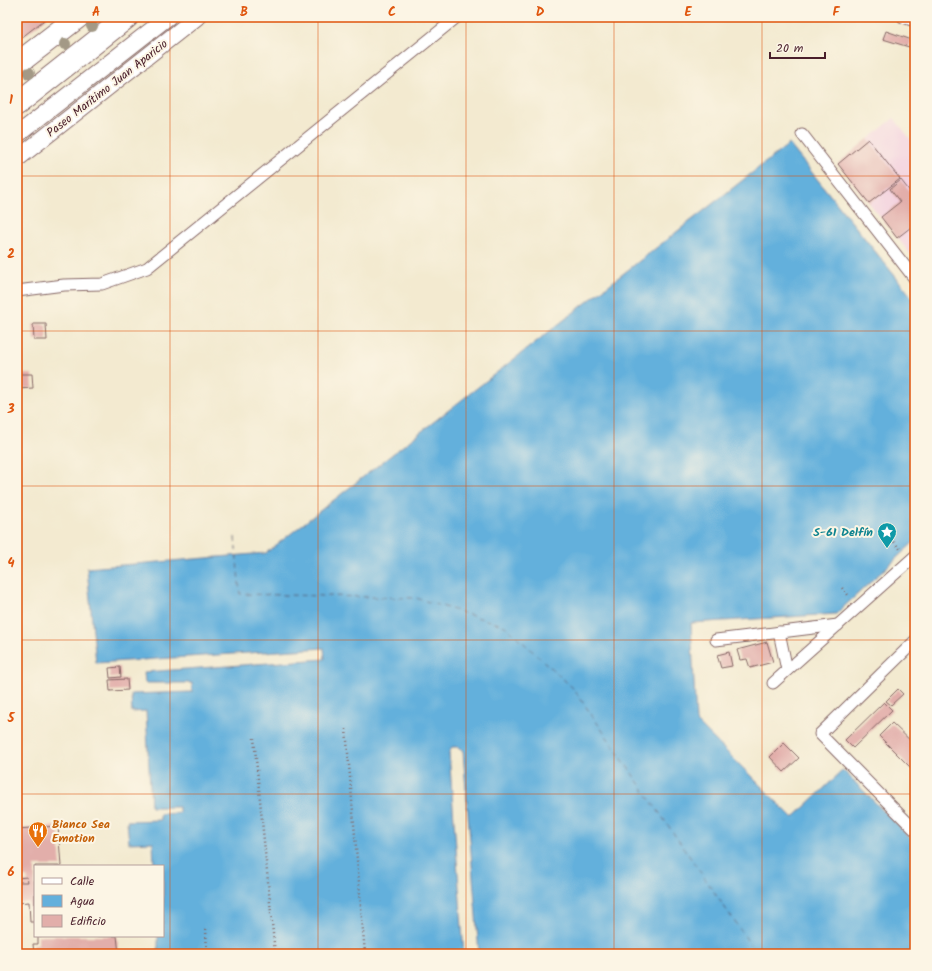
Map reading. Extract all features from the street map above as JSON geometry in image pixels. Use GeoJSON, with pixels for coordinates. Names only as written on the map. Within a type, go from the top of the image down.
{"type":"FeatureCollection","features":[{"type":"Feature","properties":{"kind":"street"},"geometry":{"type":"LineString","coordinates":[[17,64],[78,17]]}},
{"type":"Feature","properties":{"kind":"street"},"geometry":{"type":"LineString","coordinates":[[17,104],[127,17]]}},
{"type":"Feature","properties":{"kind":"street"},"geometry":{"type":"LineString","coordinates":[[17,135],[168,17]]}},
{"type":"Feature","properties":{"kind":"street","name":"Paseo Marítimo Juan Aparicio"},"geometry":{"type":"LineString","coordinates":[[17,158],[197,17]]}},
{"type":"Feature","properties":{"kind":"lane"},"geometry":{"type":"LineString","coordinates":[[17,291],[102,284],[146,268],[457,17]]}},
{"type":"Feature","properties":{"kind":"lane"},"geometry":{"type":"LineString","coordinates":[[903,17],[915,21]]}},
{"type":"Feature","properties":{"kind":"lane"},"geometry":{"type":"LineString","coordinates":[[802,134],[915,279]]}},
{"type":"Feature","properties":{"kind":"lane"},"geometry":{"type":"LineString","coordinates":[[773,683],[915,556]]}},
{"type":"Feature","properties":{"kind":"lane"},"geometry":{"type":"LineString","coordinates":[[716,640],[838,625]]}},
{"type":"Feature","properties":{"kind":"lane"},"geometry":{"type":"LineString","coordinates":[[779,632],[787,670]]}},
{"type":"Feature","properties":{"kind":"lane"},"geometry":{"type":"LineString","coordinates":[[915,641],[820,734],[915,830]]}},
{"type":"Feature","properties":{"kind":"path"},"geometry":{"type":"LineString","coordinates":[[346,729],[365,954]]}},
{"type":"Feature","properties":{"kind":"path"},"geometry":{"type":"LineString","coordinates":[[254,738],[275,954]]}},
{"type":"Feature","properties":{"kind":"path"},"geometry":{"type":"LineString","coordinates":[[206,929],[207,954]]}},
{"type":"Feature","properties":{"kind":"shaded area"},"geometry":{"type":"Polygon","coordinates":[[[894,118],[915,145],[915,260],[838,164],[894,118]]]}},
{"type":"Feature","properties":{"kind":"water"},"geometry":{"type":"Polygon","coordinates":[[[789,144],[915,301],[915,541],[836,614],[691,623],[696,721],[793,818],[843,770],[915,843],[915,954],[479,954],[463,751],[458,747],[452,747],[449,753],[464,954],[158,954],[158,937],[164,937],[164,865],[154,865],[153,842],[129,843],[127,821],[160,820],[160,814],[179,813],[179,807],[151,807],[146,711],[132,712],[131,694],[192,692],[192,683],[145,683],[144,672],[325,659],[324,648],[96,663],[87,568],[266,553],[789,144]]]}},
{"type":"Feature","properties":{"kind":"building"},"geometry":{"type":"Polygon","coordinates":[[[17,17],[48,17],[21,38],[17,25],[17,17]]]}},
{"type":"Feature","properties":{"kind":"building"},"geometry":{"type":"Polygon","coordinates":[[[886,31],[912,40],[909,47],[883,39],[886,31]]]}},
{"type":"Feature","properties":{"kind":"building"},"geometry":{"type":"Polygon","coordinates":[[[868,139],[900,179],[869,203],[838,164],[868,139]]]}},
{"type":"Feature","properties":{"kind":"building"},"geometry":{"type":"Polygon","coordinates":[[[901,180],[915,198],[915,224],[897,238],[881,217],[900,202],[890,189],[901,180]]]}},
{"type":"Feature","properties":{"kind":"building"},"geometry":{"type":"Polygon","coordinates":[[[33,324],[46,324],[47,340],[34,340],[33,324]]]}},
{"type":"Feature","properties":{"kind":"building"},"geometry":{"type":"Polygon","coordinates":[[[17,350],[19,374],[32,374],[33,388],[17,389],[17,350]]]}},
{"type":"Feature","properties":{"kind":"building"},"geometry":{"type":"Polygon","coordinates":[[[767,642],[773,662],[750,668],[747,659],[740,660],[737,650],[767,642]]]}},
{"type":"Feature","properties":{"kind":"building"},"geometry":{"type":"Polygon","coordinates":[[[729,652],[732,666],[721,668],[717,655],[729,652]]]}},
{"type":"Feature","properties":{"kind":"building"},"geometry":{"type":"Polygon","coordinates":[[[120,667],[121,677],[110,678],[109,668],[120,667]]]}},
{"type":"Feature","properties":{"kind":"building"},"geometry":{"type":"Polygon","coordinates":[[[127,679],[128,690],[110,691],[109,680],[127,679]]]}},
{"type":"Feature","properties":{"kind":"building"},"geometry":{"type":"Polygon","coordinates":[[[898,689],[903,694],[891,705],[886,701],[898,689]]]}},
{"type":"Feature","properties":{"kind":"building"},"geometry":{"type":"Polygon","coordinates":[[[884,702],[892,710],[853,748],[845,740],[884,702]]]}},
{"type":"Feature","properties":{"kind":"building"},"geometry":{"type":"Polygon","coordinates":[[[892,723],[915,745],[915,772],[879,736],[892,723]]]}},
{"type":"Feature","properties":{"kind":"building"},"geometry":{"type":"Polygon","coordinates":[[[784,743],[799,758],[784,772],[770,757],[784,743]]]}},
{"type":"Feature","properties":{"kind":"building","name":"Bianco Sea Emotion"},"geometry":{"type":"Polygon","coordinates":[[[58,826],[61,865],[34,865],[34,922],[30,922],[29,902],[17,903],[17,882],[28,882],[27,877],[17,878],[17,829],[58,826]]]}},
{"type":"Feature","properties":{"kind":"building"},"geometry":{"type":"Polygon","coordinates":[[[38,937],[117,937],[119,954],[34,954],[33,944],[38,944],[38,937]]]}},
{"type":"Feature","properties":{"kind":"ferry route"},"geometry":{"type":"LineString","coordinates":[[235,537],[240,594],[416,598],[505,626],[573,688],[757,954]]}},
{"type":"Feature","properties":{"kind":"place","name":"S-61 Delfín"},"geometry":{"type":"Point","coordinates":[887,549]}},
{"type":"Feature","properties":{"kind":"place","name":"Bianco Sea Emotion"},"geometry":{"type":"Point","coordinates":[38,848]}}]}
